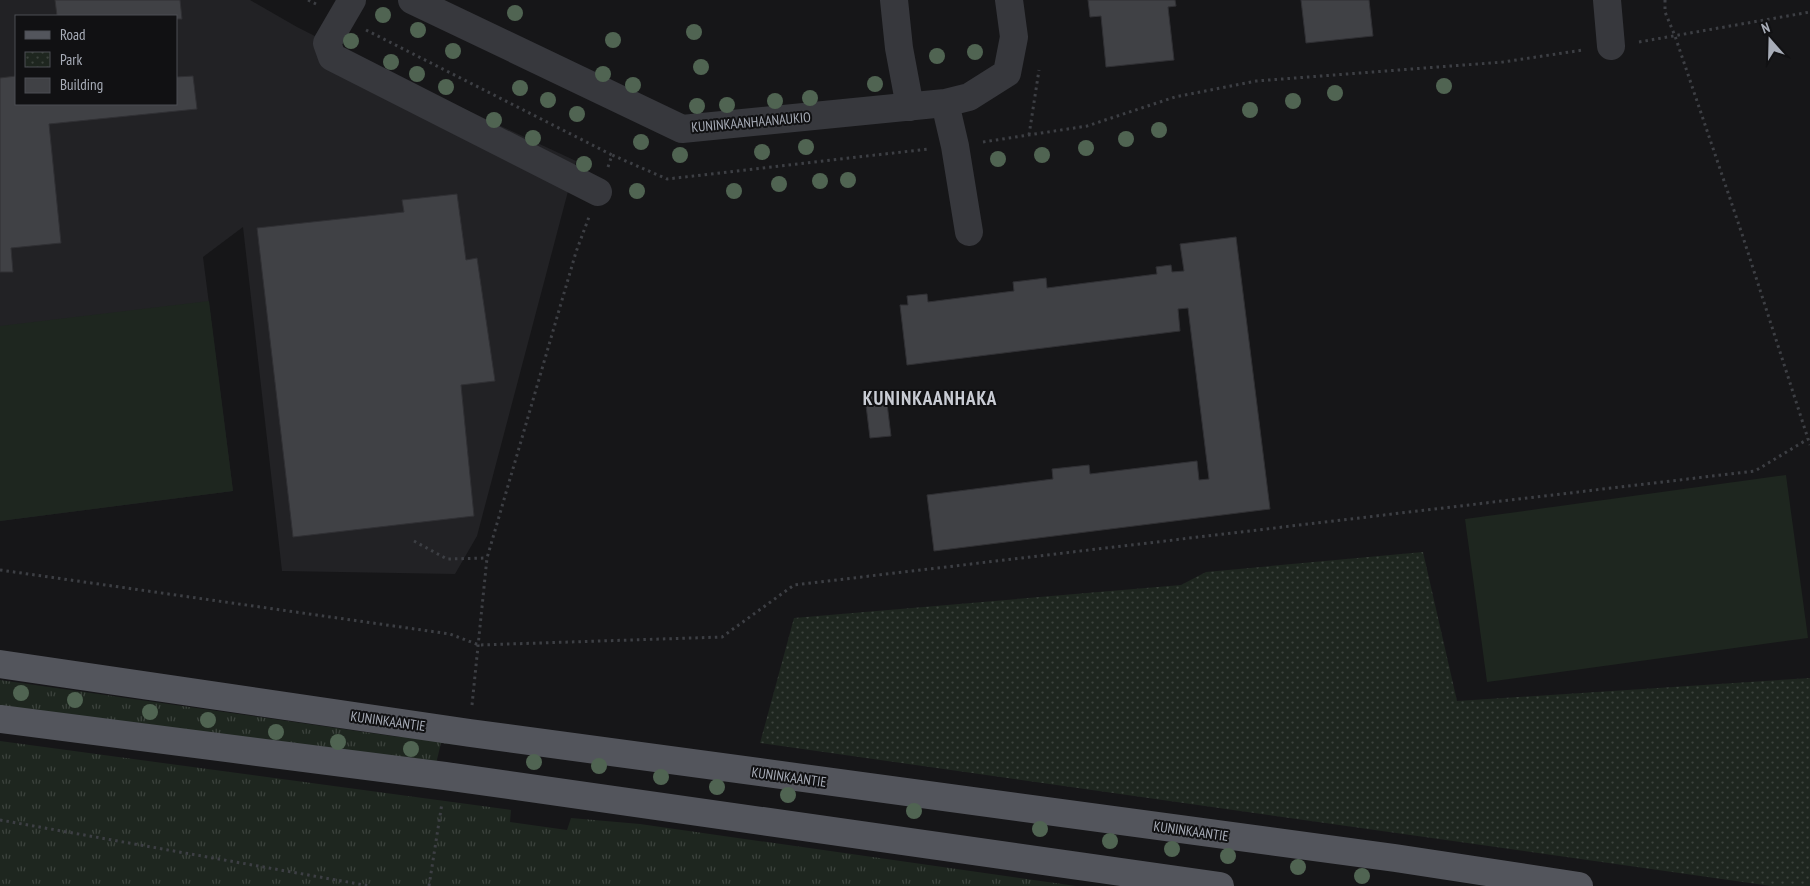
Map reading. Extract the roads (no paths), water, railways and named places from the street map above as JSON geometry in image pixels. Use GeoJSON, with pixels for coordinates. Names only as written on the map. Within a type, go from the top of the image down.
{"type":"FeatureCollection","features":[{"type":"Feature","properties":{"kind":"main road","name":"KUNINKAANTIE"},"geometry":{"type":"LineString","coordinates":[[0,664],[470,733],[1385,857],[1579,886]]}},
{"type":"Feature","properties":{"kind":"main road"},"geometry":{"type":"LineString","coordinates":[[0,719],[445,776],[1220,886]]}},
{"type":"Feature","properties":{"kind":"street","name":"KUNINKAANHAANAUKIO"},"geometry":{"type":"LineString","coordinates":[[412,0],[682,129],[910,107],[957,100],[1007,73],[1014,37],[1009,0]]}},
{"type":"Feature","properties":{"kind":"street"},"geometry":{"type":"LineString","coordinates":[[894,0],[899,48],[910,107]]}},
{"type":"Feature","properties":{"kind":"street"},"geometry":{"type":"LineString","coordinates":[[1607,0],[1611,46]]}},
{"type":"Feature","properties":{"kind":"street"},"geometry":{"type":"LineString","coordinates":[[347,9],[328,43],[332,57],[598,192]]}},
{"type":"Feature","properties":{"kind":"street"},"geometry":{"type":"LineString","coordinates":[[957,100],[955,146],[969,232]]}},
{"type":"Feature","properties":{"kind":"district","name":"KUNINKAANHAKA"},"geometry":{"type":"Point","coordinates":[930,398]}}]}
